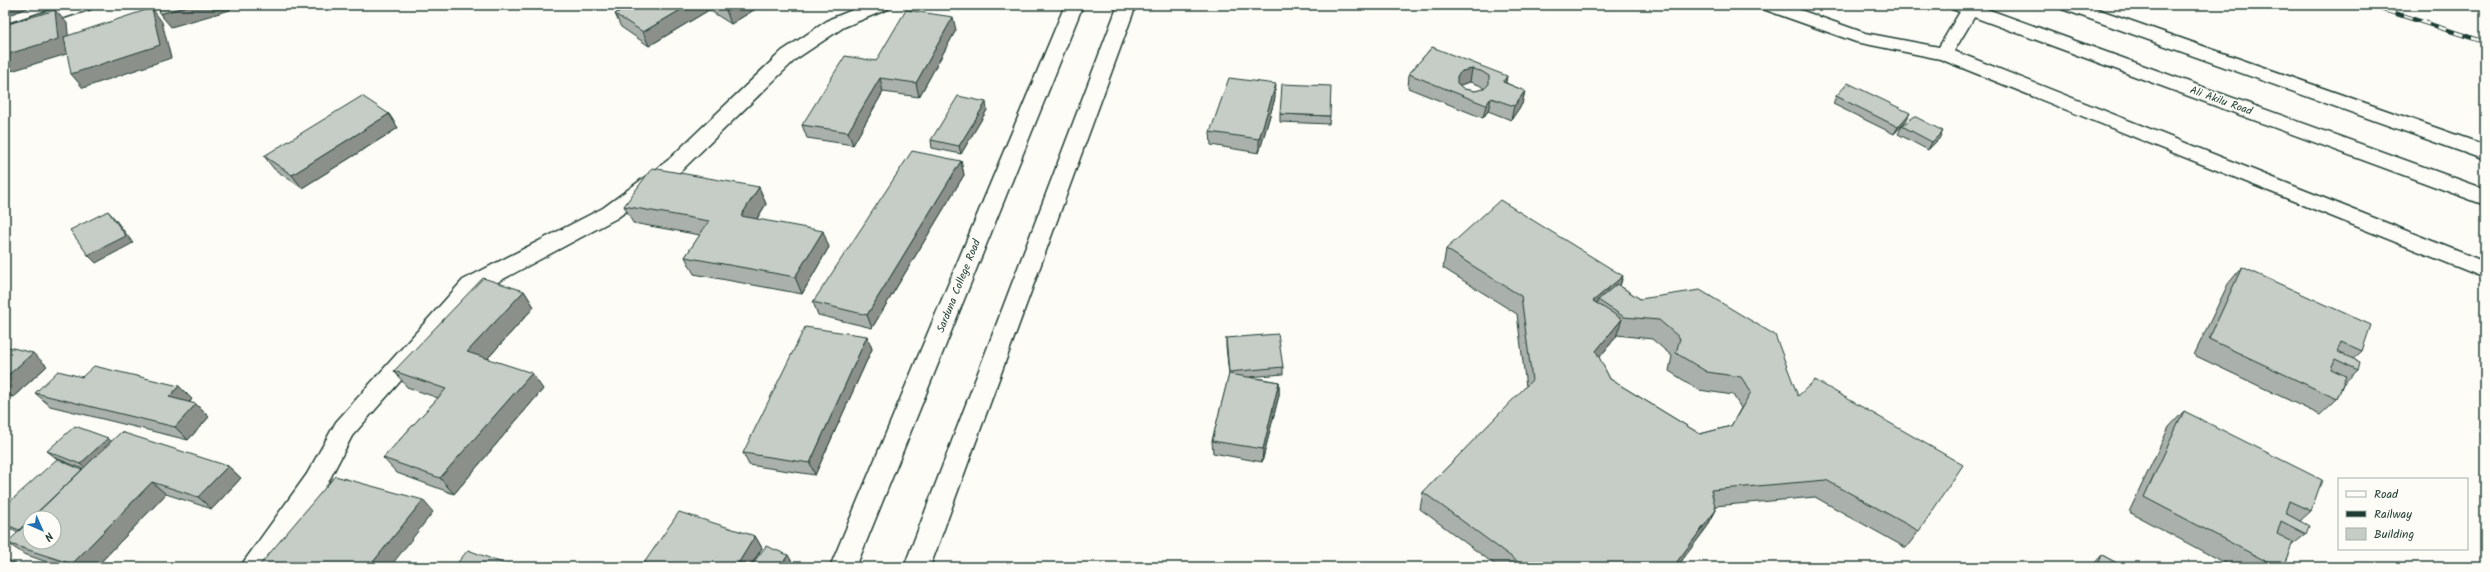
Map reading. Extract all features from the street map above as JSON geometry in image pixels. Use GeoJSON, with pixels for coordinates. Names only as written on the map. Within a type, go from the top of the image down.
{"type":"FeatureCollection","features":[{"type":"Feature","properties":{"kind":"street"},"geometry":{"type":"LineString","coordinates":[[5,31],[85,5]]}},
{"type":"Feature","properties":{"kind":"street"},"geometry":{"type":"LineString","coordinates":[[253,567],[316,481],[344,429],[471,286],[610,213],[674,166],[789,55],[837,23],[882,5]]}},
{"type":"Feature","properties":{"kind":"street","name":"Sarduna College Road"},"geometry":{"type":"LineString","coordinates":[[843,567],[1074,5]]}},
{"type":"Feature","properties":{"kind":"street"},"geometry":{"type":"LineString","coordinates":[[917,567],[1127,5]]}},
{"type":"Feature","properties":{"kind":"street"},"geometry":{"type":"LineString","coordinates":[[2068,5],[2485,153]]}},
{"type":"Feature","properties":{"kind":"street","name":"Ali Akilu Road"},"geometry":{"type":"LineString","coordinates":[[1964,7],[2485,197]]}},
{"type":"Feature","properties":{"kind":"lane"},"geometry":{"type":"LineString","coordinates":[[1769,5],[1862,38],[1944,54],[2485,270]]}},
{"type":"Feature","properties":{"kind":"lane"},"geometry":{"type":"LineString","coordinates":[[1944,54],[1964,7]]}},
{"type":"Feature","properties":{"kind":"building"},"geometry":{"type":"Polygon","coordinates":[[[159,5],[191,5],[160,14],[159,5]]]}},
{"type":"Feature","properties":{"kind":"building"},"geometry":{"type":"Polygon","coordinates":[[[630,5],[689,5],[643,32],[615,14],[630,5]]]}},
{"type":"Feature","properties":{"kind":"building"},"geometry":{"type":"Polygon","coordinates":[[[718,5],[735,5],[726,10],[718,5]]]}},
{"type":"Feature","properties":{"kind":"building"},"geometry":{"type":"Polygon","coordinates":[[[152,8],[160,45],[71,74],[64,37],[152,8]]]}},
{"type":"Feature","properties":{"kind":"building"},"geometry":{"type":"Polygon","coordinates":[[[55,10],[58,39],[5,55],[5,25],[55,10]]]}},
{"type":"Feature","properties":{"kind":"building"},"geometry":{"type":"Polygon","coordinates":[[[906,10],[953,17],[916,83],[880,78],[848,132],[802,125],[845,56],[876,61],[906,10]]]}},
{"type":"Feature","properties":{"kind":"building"},"geometry":{"type":"Polygon","coordinates":[[[1432,47],[1507,76],[1503,82],[1525,91],[1514,106],[1491,98],[1486,105],[1409,74],[1432,47]],[[1472,69],[1462,71],[1457,76],[1457,83],[1464,89],[1475,91],[1484,89],[1489,84],[1489,76],[1481,71],[1472,69]]]}},
{"type":"Feature","properties":{"kind":"building"},"geometry":{"type":"Polygon","coordinates":[[[1229,78],[1276,84],[1259,139],[1210,132],[1229,78]]]}},
{"type":"Feature","properties":{"kind":"building"},"geometry":{"type":"Polygon","coordinates":[[[1848,83],[1910,113],[1898,127],[1836,96],[1848,83]]]}},
{"type":"Feature","properties":{"kind":"building"},"geometry":{"type":"Polygon","coordinates":[[[1282,84],[1331,86],[1330,116],[1280,114],[1282,84]]]}},
{"type":"Feature","properties":{"kind":"building"},"geometry":{"type":"Polygon","coordinates":[[[362,96],[389,114],[292,175],[264,156],[362,96]]]}},
{"type":"Feature","properties":{"kind":"building"},"geometry":{"type":"Polygon","coordinates":[[[958,96],[986,102],[959,146],[931,140],[958,96]]]}},
{"type":"Feature","properties":{"kind":"building"},"geometry":{"type":"Polygon","coordinates":[[[1914,116],[1943,131],[1932,142],[1902,126],[1914,116]]]}},
{"type":"Feature","properties":{"kind":"building"},"geometry":{"type":"Polygon","coordinates":[[[912,151],[961,161],[867,315],[813,302],[912,151]]]}},
{"type":"Feature","properties":{"kind":"building"},"geometry":{"type":"Polygon","coordinates":[[[652,168],[759,187],[741,216],[823,231],[795,277],[685,257],[709,221],[624,206],[652,168]]]}},
{"type":"Feature","properties":{"kind":"building"},"geometry":{"type":"Polygon","coordinates":[[[1500,200],[1623,276],[1593,301],[1622,319],[1596,351],[1610,379],[1700,434],[1731,426],[1751,392],[1741,377],[1707,372],[1676,353],[1680,338],[1659,320],[1624,317],[1598,300],[1617,284],[1640,299],[1700,290],[1775,335],[1798,396],[1815,380],[1963,465],[1919,531],[1826,480],[1711,490],[1716,510],[1673,567],[1525,567],[1423,492],[1532,380],[1521,296],[1446,249],[1500,200]]]}},
{"type":"Feature","properties":{"kind":"building"},"geometry":{"type":"Polygon","coordinates":[[[108,211],[126,236],[88,255],[70,230],[108,211]]]}},
{"type":"Feature","properties":{"kind":"building"},"geometry":{"type":"Polygon","coordinates":[[[2242,267],[2371,325],[2362,351],[2342,342],[2338,352],[2360,362],[2358,370],[2335,359],[2331,369],[2346,376],[2337,399],[2209,339],[2242,267]]]}},
{"type":"Feature","properties":{"kind":"building"},"geometry":{"type":"Polygon","coordinates":[[[483,278],[524,291],[467,352],[532,373],[440,478],[383,458],[446,389],[394,371],[483,278]]]}},
{"type":"Feature","properties":{"kind":"building"},"geometry":{"type":"Polygon","coordinates":[[[805,327],[867,336],[810,463],[743,453],[805,327]]]}},
{"type":"Feature","properties":{"kind":"building"},"geometry":{"type":"Polygon","coordinates":[[[1278,334],[1283,367],[1229,372],[1226,338],[1278,334]]]}},
{"type":"Feature","properties":{"kind":"building"},"geometry":{"type":"Polygon","coordinates":[[[5,346],[33,353],[5,378],[5,346]]]}},
{"type":"Feature","properties":{"kind":"building"},"geometry":{"type":"Polygon","coordinates":[[[94,366],[179,386],[169,397],[196,404],[175,427],[35,393],[58,371],[82,377],[94,366]]]}},
{"type":"Feature","properties":{"kind":"building"},"geometry":{"type":"Polygon","coordinates":[[[1229,374],[1279,382],[1263,449],[1212,441],[1229,374]]]}},
{"type":"Feature","properties":{"kind":"building"},"geometry":{"type":"Polygon","coordinates":[[[2184,411],[2322,480],[2311,511],[2289,501],[2285,513],[2309,526],[2306,534],[2281,521],[2277,534],[2293,542],[2283,567],[2277,567],[2144,497],[2184,411]]]}},
{"type":"Feature","properties":{"kind":"building"},"geometry":{"type":"Polygon","coordinates":[[[75,426],[108,438],[80,464],[47,451],[75,426]]]}},
{"type":"Feature","properties":{"kind":"building"},"geometry":{"type":"Polygon","coordinates":[[[121,432],[228,466],[198,497],[152,482],[72,564],[29,550],[62,550],[62,510],[40,510],[121,432]]]}},
{"type":"Feature","properties":{"kind":"building"},"geometry":{"type":"Polygon","coordinates":[[[57,459],[82,470],[40,510],[22,510],[22,527],[19,530],[5,524],[5,506],[57,459]]]}},
{"type":"Feature","properties":{"kind":"building"},"geometry":{"type":"Polygon","coordinates":[[[335,476],[423,500],[369,567],[258,567],[335,476]]]}},
{"type":"Feature","properties":{"kind":"building"},"geometry":{"type":"Polygon","coordinates":[[[679,512],[755,536],[736,567],[657,567],[644,563],[679,512]]]}},
{"type":"Feature","properties":{"kind":"building"},"geometry":{"type":"Polygon","coordinates":[[[22,528],[22,548],[7,543],[22,528]]]}},
{"type":"Feature","properties":{"kind":"building"},"geometry":{"type":"Polygon","coordinates":[[[766,546],[788,555],[780,567],[750,567],[766,546]]]}},
{"type":"Feature","properties":{"kind":"building"},"geometry":{"type":"Polygon","coordinates":[[[468,550],[513,567],[454,567],[468,550]]]}},
{"type":"Feature","properties":{"kind":"building"},"geometry":{"type":"Polygon","coordinates":[[[2102,555],[2124,567],[2097,567],[2102,555]]]}},
{"type":"Feature","properties":{"kind":"building"},"geometry":{"type":"Polygon","coordinates":[[[5,559],[23,567],[5,567],[5,559]]]}},
{"type":"Feature","properties":{"kind":"railway"},"geometry":{"type":"LineString","coordinates":[[2369,5],[2485,42]]}}]}
